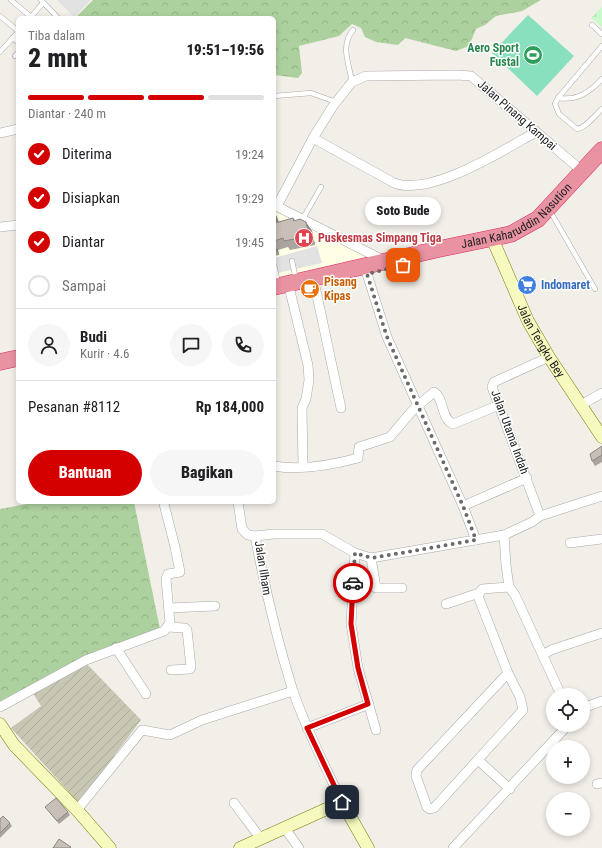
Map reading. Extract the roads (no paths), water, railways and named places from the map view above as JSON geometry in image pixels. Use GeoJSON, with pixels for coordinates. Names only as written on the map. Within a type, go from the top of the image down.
{"type":"FeatureCollection","features":[{"type":"Feature","properties":{"kind":"highway","name":"Jalan Kaharuddin Nasution"},"geometry":{"type":"LineString","coordinates":[[493,242],[538,219],[602,150]]}},
{"type":"Feature","properties":{"kind":"highway","name":"Jalan Kaharuddin Nasution"},"geometry":{"type":"LineString","coordinates":[[283,288],[493,242],[518,240],[536,230],[553,216],[602,163]]}},
{"type":"Feature","properties":{"kind":"highway","name":"Jalan Kaharuddin Nasution"},"geometry":{"type":"LineString","coordinates":[[283,288],[315,286],[367,274],[387,265]]}},
{"type":"Feature","properties":{"kind":"highway"},"geometry":{"type":"LineString","coordinates":[[0,353],[16,349]]}},
{"type":"Feature","properties":{"kind":"highway"},"geometry":{"type":"LineString","coordinates":[[0,362],[16,358]]}},
{"type":"Feature","properties":{"kind":"street","name":"Jalan Pinang Kampai"},"geometry":{"type":"LineString","coordinates":[[352,82],[366,76],[471,76],[582,171]]}},
{"type":"Feature","properties":{"kind":"street"},"geometry":{"type":"LineString","coordinates":[[276,204],[313,138],[336,102],[352,82]]}},
{"type":"Feature","properties":{"kind":"street"},"geometry":{"type":"LineString","coordinates":[[0,133],[16,129]]}},
{"type":"Feature","properties":{"kind":"street"},"geometry":{"type":"LineString","coordinates":[[313,138],[394,183],[406,186],[426,183],[459,173],[536,132]]}},
{"type":"Feature","properties":{"kind":"street"},"geometry":{"type":"LineString","coordinates":[[276,207],[387,265]]}},
{"type":"Feature","properties":{"kind":"street"},"geometry":{"type":"LineString","coordinates":[[0,227],[16,226]]}},
{"type":"Feature","properties":{"kind":"street","name":"Jalan Tengku Bey"},"geometry":{"type":"LineString","coordinates":[[493,242],[528,321],[549,357],[602,437]]}},
{"type":"Feature","properties":{"kind":"street"},"geometry":{"type":"LineString","coordinates":[[367,274],[387,337],[463,506],[476,540]]}},
{"type":"Feature","properties":{"kind":"street"},"geometry":{"type":"LineString","coordinates":[[315,286],[341,408]]}},
{"type":"Feature","properties":{"kind":"street"},"geometry":{"type":"LineString","coordinates":[[283,288],[308,364],[308,386],[306,399],[302,408],[303,468]]}},
{"type":"Feature","properties":{"kind":"street","name":"Jalan Utama Indah"},"geometry":{"type":"LineString","coordinates":[[540,516],[492,387],[494,382],[549,357]]}},
{"type":"Feature","properties":{"kind":"street"},"geometry":{"type":"LineString","coordinates":[[276,466],[303,468],[358,458],[359,447],[390,437],[418,405],[435,392],[448,421],[453,424],[499,405]]}},
{"type":"Feature","properties":{"kind":"street"},"geometry":{"type":"LineString","coordinates":[[582,405],[602,393]]}},
{"type":"Feature","properties":{"kind":"street"},"geometry":{"type":"LineString","coordinates":[[463,506],[526,478]]}},
{"type":"Feature","properties":{"kind":"street","name":"Jalan Ilham"},"geometry":{"type":"LineString","coordinates":[[342,802],[307,728],[293,691],[268,599],[255,536],[274,534],[322,534],[355,553],[372,558],[504,535],[532,522],[540,516],[602,496]]}},
{"type":"Feature","properties":{"kind":"street"},"geometry":{"type":"LineString","coordinates":[[0,707],[86,660],[160,633],[167,627],[170,623],[166,578],[168,574],[180,572],[164,504]]}},
{"type":"Feature","properties":{"kind":"street"},"geometry":{"type":"LineString","coordinates":[[238,504],[242,529],[248,535],[255,536]]}},
{"type":"Feature","properties":{"kind":"street"},"geometry":{"type":"LineString","coordinates":[[504,535],[509,587],[515,595],[558,688]]}},
{"type":"Feature","properties":{"kind":"street"},"geometry":{"type":"LineString","coordinates":[[570,543],[602,539]]}},
{"type":"Feature","properties":{"kind":"street"},"geometry":{"type":"LineString","coordinates":[[355,553],[351,624],[358,668],[376,730]]}},
{"type":"Feature","properties":{"kind":"street"},"geometry":{"type":"LineString","coordinates":[[372,558],[376,588],[402,588]]}},
{"type":"Feature","properties":{"kind":"street"},"geometry":{"type":"LineString","coordinates":[[446,604],[479,593],[482,589],[509,587]]}},
{"type":"Feature","properties":{"kind":"street"},"geometry":{"type":"LineString","coordinates":[[479,593],[478,596],[508,673],[520,697],[523,710],[434,808],[430,809],[427,807],[416,776],[417,770],[508,673]]}},
{"type":"Feature","properties":{"kind":"street"},"geometry":{"type":"LineString","coordinates":[[169,608],[215,606]]}},
{"type":"Feature","properties":{"kind":"street"},"geometry":{"type":"LineString","coordinates":[[167,627],[185,628],[187,630],[191,660],[191,668],[171,670]]}},
{"type":"Feature","properties":{"kind":"street"},"geometry":{"type":"LineString","coordinates":[[543,655],[552,650],[602,633]]}},
{"type":"Feature","properties":{"kind":"street"},"geometry":{"type":"LineString","coordinates":[[116,648],[146,694]]}},
{"type":"Feature","properties":{"kind":"street"},"geometry":{"type":"LineString","coordinates":[[77,810],[142,730],[170,735],[202,720],[293,691]]}},
{"type":"Feature","properties":{"kind":"street"},"geometry":{"type":"LineString","coordinates":[[590,705],[602,701]]}},
{"type":"Feature","properties":{"kind":"street"},"geometry":{"type":"LineString","coordinates":[[307,728],[368,704]]}},
{"type":"Feature","properties":{"kind":"street"},"geometry":{"type":"LineString","coordinates":[[0,724],[14,745],[77,810],[110,848]]}},
{"type":"Feature","properties":{"kind":"street"},"geometry":{"type":"LineString","coordinates":[[453,848],[510,789],[562,732]]}},
{"type":"Feature","properties":{"kind":"street"},"geometry":{"type":"LineString","coordinates":[[478,760],[510,789]]}},
{"type":"Feature","properties":{"kind":"street"},"geometry":{"type":"LineString","coordinates":[[240,848],[342,802],[368,848]]}},
{"type":"Feature","properties":{"kind":"street"},"geometry":{"type":"LineString","coordinates":[[234,803],[261,839]]}},
{"type":"Feature","properties":{"kind":"street"},"geometry":{"type":"LineString","coordinates":[[284,827],[299,848]]}},
{"type":"Feature","properties":{"kind":"lane"},"geometry":{"type":"LineString","coordinates":[[11,0],[28,16]]}},
{"type":"Feature","properties":{"kind":"lane"},"geometry":{"type":"LineString","coordinates":[[31,16],[42,1],[56,16]]}},
{"type":"Feature","properties":{"kind":"lane"},"geometry":{"type":"LineString","coordinates":[[0,16],[16,29]]}},
{"type":"Feature","properties":{"kind":"lane"},"geometry":{"type":"LineString","coordinates":[[592,25],[602,34]]}},
{"type":"Feature","properties":{"kind":"lane"},"geometry":{"type":"LineString","coordinates":[[352,82],[345,46],[348,36],[353,30]]}},
{"type":"Feature","properties":{"kind":"lane"},"geometry":{"type":"LineString","coordinates":[[0,52],[16,33]]}},
{"type":"Feature","properties":{"kind":"lane"},"geometry":{"type":"LineString","coordinates":[[12,38],[16,41]]}},
{"type":"Feature","properties":{"kind":"lane"},"geometry":{"type":"LineString","coordinates":[[602,46],[558,98],[555,104],[559,114],[576,129],[586,124],[602,109]]}},
{"type":"Feature","properties":{"kind":"lane"},"geometry":{"type":"LineString","coordinates":[[558,98],[578,97],[586,94],[602,79]]}},
{"type":"Feature","properties":{"kind":"lane"},"geometry":{"type":"LineString","coordinates":[[276,96],[311,93],[336,102]]}},
{"type":"Feature","properties":{"kind":"lane"},"geometry":{"type":"LineString","coordinates":[[300,220],[321,187]]}},
{"type":"Feature","properties":{"kind":"lane"},"geometry":{"type":"LineString","coordinates":[[553,216],[595,290]]}},
{"type":"Feature","properties":{"kind":"lane"},"geometry":{"type":"LineString","coordinates":[[283,288],[292,261]]}},
{"type":"Feature","properties":{"kind":"lane"},"geometry":{"type":"LineString","coordinates":[[276,271],[283,288]]}},
{"type":"Feature","properties":{"kind":"place","name":"Aero Sport Fustal"},"geometry":{"type":"Point","coordinates":[533,55]}},
{"type":"Feature","properties":{"kind":"place","name":"Puskesmas Simpang Tiga"},"geometry":{"type":"Point","coordinates":[304,238]}},
{"type":"Feature","properties":{"kind":"place","name":"Soto Bude"},"geometry":{"type":"Point","coordinates":[403,265]}},
{"type":"Feature","properties":{"kind":"place","name":"Indomaret"},"geometry":{"type":"Point","coordinates":[527,285]}},
{"type":"Feature","properties":{"kind":"place","name":"Pisang Kipas"},"geometry":{"type":"Point","coordinates":[310,289]}}]}
